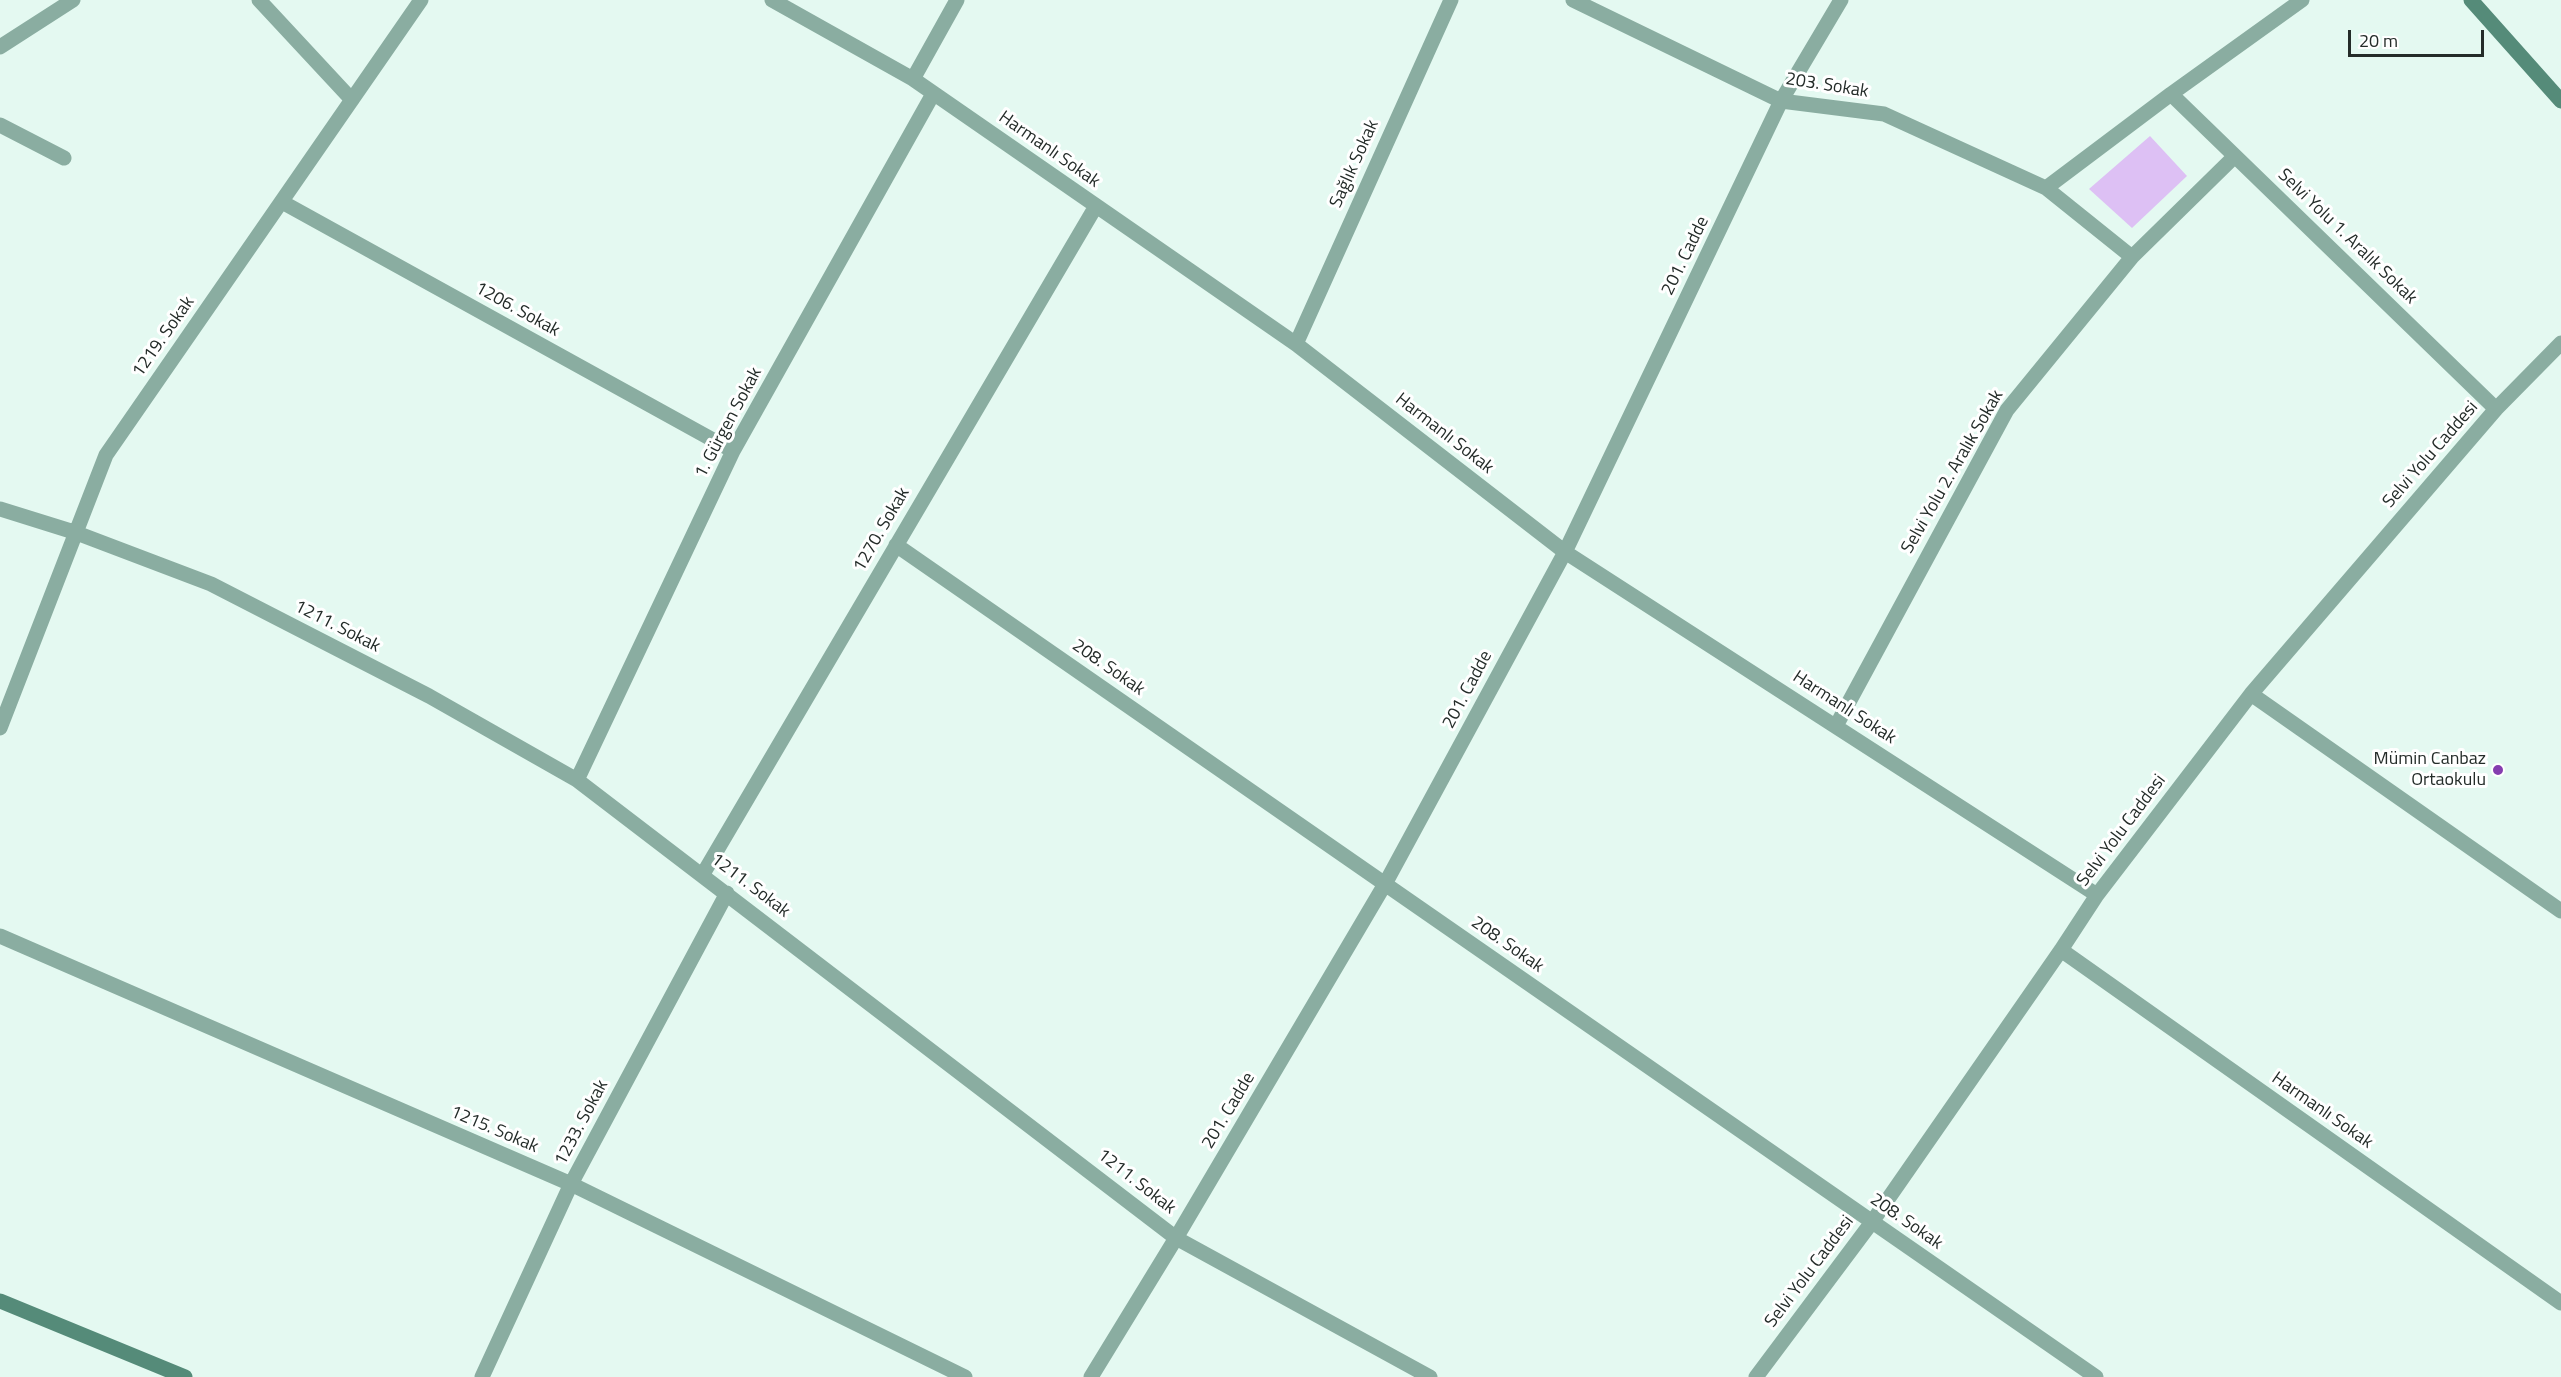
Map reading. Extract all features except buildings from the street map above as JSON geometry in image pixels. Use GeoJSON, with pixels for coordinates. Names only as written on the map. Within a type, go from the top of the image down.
{"type":"FeatureCollection","features":[{"type":"Feature","properties":{"kind":"main road"},"geometry":{"type":"LineString","coordinates":[[2471,0],[2561,101]]}},
{"type":"Feature","properties":{"kind":"main road"},"geometry":{"type":"LineString","coordinates":[[0,1301],[185,1377]]}},
{"type":"Feature","properties":{"kind":"street"},"geometry":{"type":"LineString","coordinates":[[0,47],[73,0]]}},
{"type":"Feature","properties":{"kind":"street"},"geometry":{"type":"LineString","coordinates":[[259,0],[352,100]]}},
{"type":"Feature","properties":{"kind":"street","name":"1219. Sokak"},"geometry":{"type":"LineString","coordinates":[[0,728],[74,532],[106,455],[421,0]]}},
{"type":"Feature","properties":{"kind":"street","name":"Harmanlı Sokak"},"geometry":{"type":"LineString","coordinates":[[772,0],[913,79],[1296,344],[1565,552],[2097,895]]}},
{"type":"Feature","properties":{"kind":"street"},"geometry":{"type":"LineString","coordinates":[[913,79],[957,0]]}},
{"type":"Feature","properties":{"kind":"street","name":"Sağlık Sokak"},"geometry":{"type":"LineString","coordinates":[[1296,344],[1451,0]]}},
{"type":"Feature","properties":{"kind":"street","name":"203. Sokak"},"geometry":{"type":"LineString","coordinates":[[1573,0],[1781,101],[1884,114],[2046,188],[2132,257]]}},
{"type":"Feature","properties":{"kind":"street","name":"201. Cadde"},"geometry":{"type":"LineString","coordinates":[[1091,1377],[1176,1238],[1385,884],[1565,552],[1781,101],[1841,0]]}},
{"type":"Feature","properties":{"kind":"street"},"geometry":{"type":"LineString","coordinates":[[2046,188],[2171,93],[2302,0]]}},
{"type":"Feature","properties":{"kind":"street","name":"1. Gürgen Sokak"},"geometry":{"type":"LineString","coordinates":[[577,780],[733,451],[933,93]]}},
{"type":"Feature","properties":{"kind":"street","name":"Selvi Yolu 1. Aralık Sokak"},"geometry":{"type":"LineString","coordinates":[[2171,93],[2496,409]]}},
{"type":"Feature","properties":{"kind":"street"},"geometry":{"type":"LineString","coordinates":[[0,125],[64,158]]}},
{"type":"Feature","properties":{"kind":"street","name":"Selvi Yolu 2. Aralık Sokak"},"geometry":{"type":"LineString","coordinates":[[1836,726],[2007,410],[2132,257],[2235,156]]}},
{"type":"Feature","properties":{"kind":"street","name":"1206. Sokak"},"geometry":{"type":"LineString","coordinates":[[282,202],[733,451]]}},
{"type":"Feature","properties":{"kind":"street","name":"1270. Sokak"},"geometry":{"type":"LineString","coordinates":[[703,874],[1096,206]]}},
{"type":"Feature","properties":{"kind":"street","name":"Selvi Yolu Caddesi"},"geometry":{"type":"LineString","coordinates":[[1756,1377],[1872,1222],[2097,895],[2251,694],[2496,409],[2561,343]]}},
{"type":"Feature","properties":{"kind":"street","name":"1211. Sokak"},"geometry":{"type":"LineString","coordinates":[[0,509],[74,532],[211,584],[429,696],[577,780],[703,874],[1176,1238],[1430,1377]]}},
{"type":"Feature","properties":{"kind":"street","name":"208. Sokak"},"geometry":{"type":"LineString","coordinates":[[896,545],[2096,1377]]}},
{"type":"Feature","properties":{"kind":"street"},"geometry":{"type":"LineString","coordinates":[[2251,694],[2561,910]]}},
{"type":"Feature","properties":{"kind":"street","name":"1233. Sokak"},"geometry":{"type":"LineString","coordinates":[[482,1377],[571,1184],[727,893]]}},
{"type":"Feature","properties":{"kind":"street","name":"1215. Sokak"},"geometry":{"type":"LineString","coordinates":[[0,936],[571,1184],[964,1377]]}},
{"type":"Feature","properties":{"kind":"street","name":"Harmanlı Sokak"},"geometry":{"type":"LineString","coordinates":[[2061,950],[2561,1303]]}},
{"type":"Feature","properties":{"kind":"shaded area"},"geometry":{"type":"Polygon","coordinates":[[[2150,136],[2187,176],[2132,228],[2089,189],[2150,136]]]}},
{"type":"Feature","properties":{"kind":"place","name":"Mümin Canbaz Ortaokulu"},"geometry":{"type":"Point","coordinates":[2498,770]}}]}
